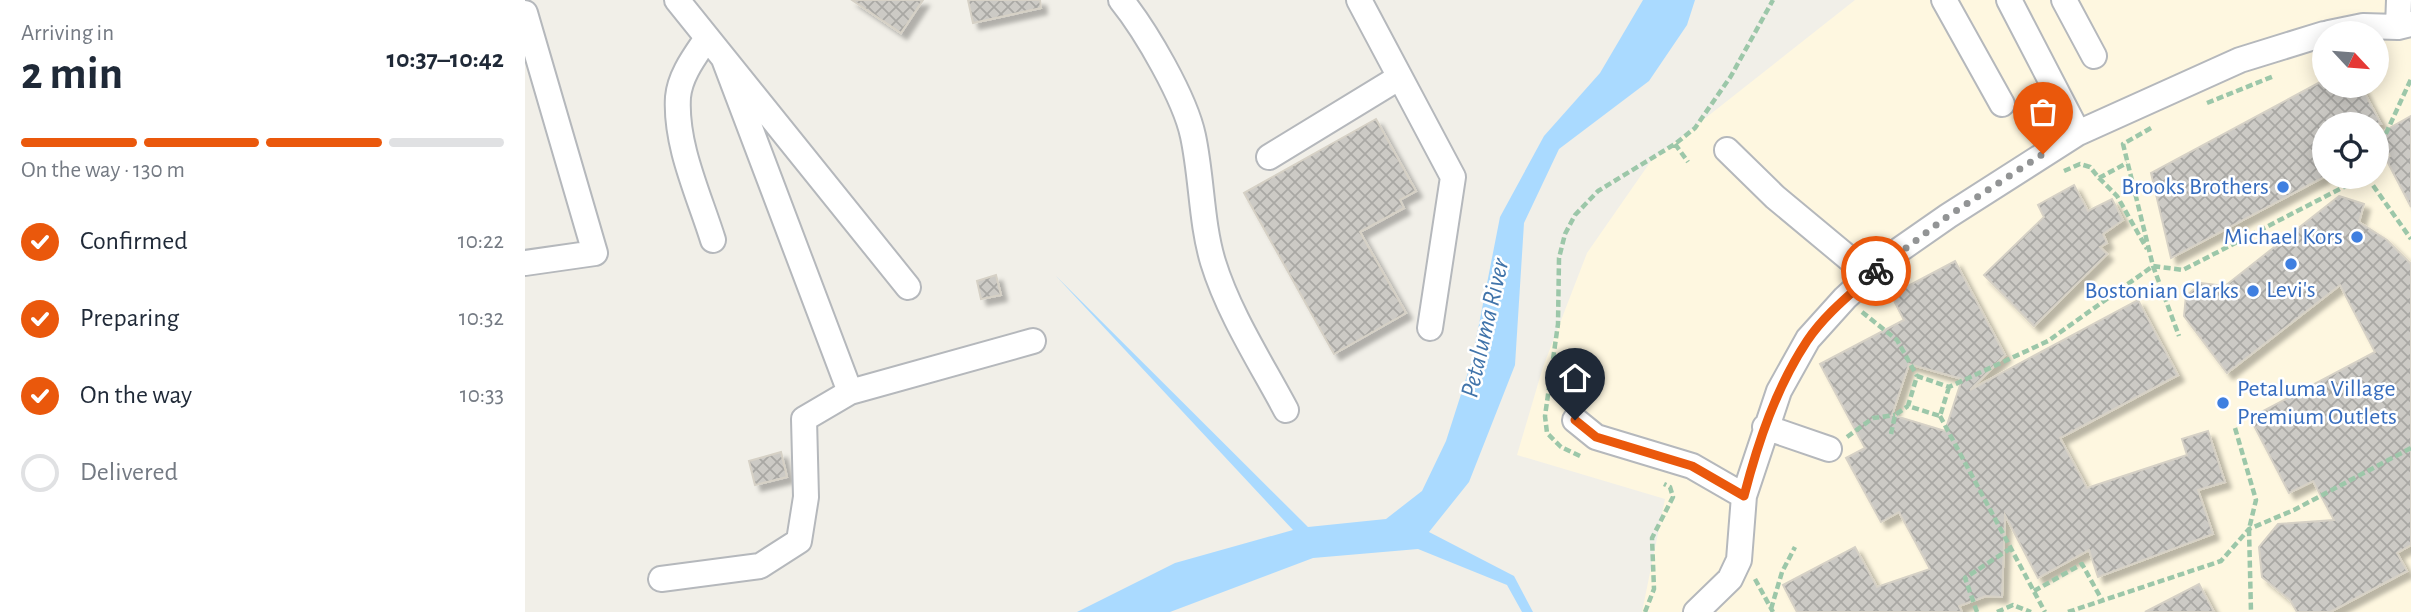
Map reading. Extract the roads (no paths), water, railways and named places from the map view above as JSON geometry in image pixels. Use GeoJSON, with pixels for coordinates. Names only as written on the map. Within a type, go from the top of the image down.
{"type":"FeatureCollection","features":[{"type":"Feature","properties":{"kind":"street"},"geometry":{"type":"LineString","coordinates":[[677,0],[908,287]]}},
{"type":"Feature","properties":{"kind":"street"},"geometry":{"type":"LineString","coordinates":[[1121,0],[1160,60],[1193,134],[1213,262],[1229,302],[1286,410]]}},
{"type":"Feature","properties":{"kind":"street"},"geometry":{"type":"LineString","coordinates":[[1359,0],[1453,177],[1430,328]]}},
{"type":"Feature","properties":{"kind":"street"},"geometry":{"type":"LineString","coordinates":[[1944,0],[2002,104]]}},
{"type":"Feature","properties":{"kind":"street"},"geometry":{"type":"LineString","coordinates":[[2009,0],[2078,133]]}},
{"type":"Feature","properties":{"kind":"street"},"geometry":{"type":"LineString","coordinates":[[2064,0],[2094,56]]}},
{"type":"Feature","properties":{"kind":"street"},"geometry":{"type":"LineString","coordinates":[[2399,0],[2406,28]]}},
{"type":"Feature","properties":{"kind":"street"},"geometry":{"type":"LineString","coordinates":[[525,13],[595,253],[525,263]]}},
{"type":"Feature","properties":{"kind":"street"},"geometry":{"type":"LineString","coordinates":[[707,38],[688,65],[678,96],[684,151],[713,240]]}},
{"type":"Feature","properties":{"kind":"street"},"geometry":{"type":"LineString","coordinates":[[1696,612],[1730,579],[1739,560],[1744,496],[1779,391],[1808,339],[1845,298],[1892,256],[1948,216],[2078,133],[2240,60],[2312,38]]}},
{"type":"Feature","properties":{"kind":"street"},"geometry":{"type":"LineString","coordinates":[[724,59],[850,392]]}},
{"type":"Feature","properties":{"kind":"street"},"geometry":{"type":"LineString","coordinates":[[1269,157],[1400,77]]}},
{"type":"Feature","properties":{"kind":"street"},"geometry":{"type":"LineString","coordinates":[[1727,150],[1775,197],[1870,276]]}},
{"type":"Feature","properties":{"kind":"street"},"geometry":{"type":"LineString","coordinates":[[661,579],[759,566],[799,541],[806,497],[804,419],[850,392],[1033,341]]}},
{"type":"Feature","properties":{"kind":"street"},"geometry":{"type":"LineString","coordinates":[[1575,420],[1596,437],[1692,466],[1744,496]]}},
{"type":"Feature","properties":{"kind":"street"},"geometry":{"type":"LineString","coordinates":[[1765,427],[1829,449]]}},
{"type":"Feature","properties":{"kind":"water","name":"Petaluma River"},"geometry":{"type":"Polygon","coordinates":[[[1643,0],[1695,0],[1687,25],[1649,81],[1559,149],[1524,223],[1515,365],[1469,482],[1429,532],[1514,576],[1533,612],[1522,612],[1507,585],[1418,549],[1313,558],[1170,612],[1077,612],[1175,563],[1293,530],[1056,276],[1308,527],[1386,519],[1422,491],[1446,441],[1472,360],[1500,217],[1544,136],[1600,73],[1643,0]]]}},
{"type":"Feature","properties":{"kind":"place","name":"Brooks Brothers"},"geometry":{"type":"Point","coordinates":[2283,187]}},
{"type":"Feature","properties":{"kind":"place","name":"Michael Kors"},"geometry":{"type":"Point","coordinates":[2357,237]}},
{"type":"Feature","properties":{"kind":"place","name":"Levi's"},"geometry":{"type":"Point","coordinates":[2291,264]}},
{"type":"Feature","properties":{"kind":"place","name":"Bostonian Clarks"},"geometry":{"type":"Point","coordinates":[2253,291]}},
{"type":"Feature","properties":{"kind":"place","name":"Petaluma Village Premium Outlets"},"geometry":{"type":"Point","coordinates":[2223,403]}}]}
